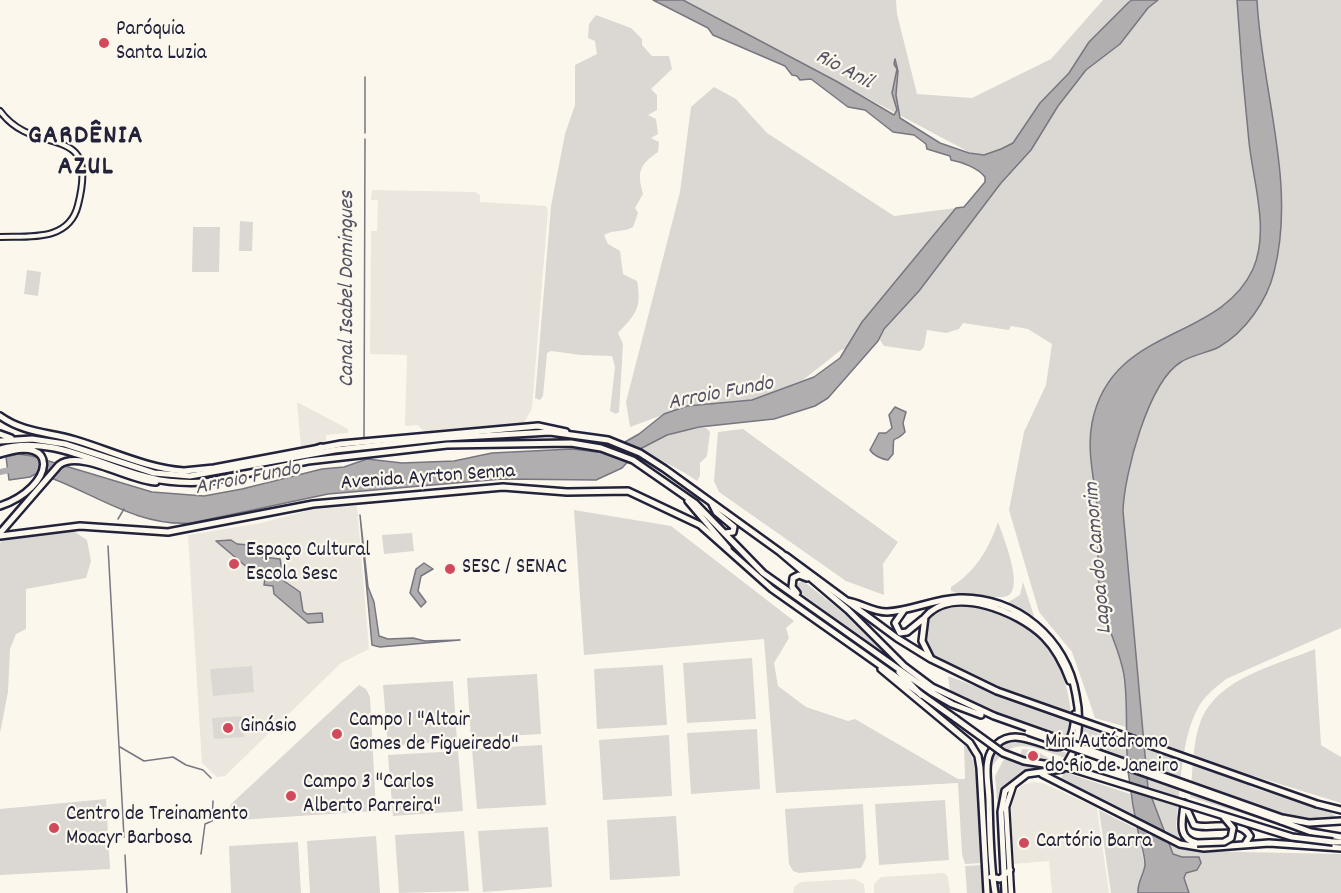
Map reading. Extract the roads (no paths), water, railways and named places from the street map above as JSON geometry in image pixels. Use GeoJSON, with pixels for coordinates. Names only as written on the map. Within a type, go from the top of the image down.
{"type":"FeatureCollection","features":[{"type":"Feature","properties":{"kind":"highway","name":"Avenida Ayrton Senna"},"geometry":{"type":"LineString","coordinates":[[0,416],[26,431],[71,439],[154,467],[170,470],[214,468],[321,447],[517,428],[549,427],[615,442],[647,457],[711,502]]}},
{"type":"Feature","properties":{"kind":"highway","name":"Avenida Ayrton Senna"},"geometry":{"type":"LineString","coordinates":[[0,441],[19,439],[65,444],[154,473],[172,476],[209,474],[363,447],[522,433],[566,432]]}},
{"type":"Feature","properties":{"kind":"highway"},"geometry":{"type":"LineString","coordinates":[[0,434],[19,439]]}},
{"type":"Feature","properties":{"kind":"highway","name":"Avenida Ayrton Senna"},"geometry":{"type":"LineString","coordinates":[[0,449],[27,445],[61,449],[164,481],[206,482],[308,461],[447,445],[585,444],[619,453],[654,474],[683,496]]}},
{"type":"Feature","properties":{"kind":"highway"},"geometry":{"type":"LineString","coordinates":[[267,463],[321,447]]}},
{"type":"Feature","properties":{"kind":"highway"},"geometry":{"type":"LineString","coordinates":[[0,454],[16,450],[35,452],[43,459],[45,470],[30,490],[21,497],[0,506]]}},
{"type":"Feature","properties":{"kind":"highway"},"geometry":{"type":"LineString","coordinates":[[0,535],[59,465],[67,460],[78,459],[141,480],[164,481]]}},
{"type":"Feature","properties":{"kind":"highway","name":"Avenida Ayrton Senna"},"geometry":{"type":"LineString","coordinates":[[0,535],[80,526],[150,532],[176,531],[313,504],[503,487],[567,492],[627,490],[700,525],[764,583],[1003,753],[1018,759],[1070,768],[1292,837],[1341,842]]}},
{"type":"Feature","properties":{"kind":"highway"},"geometry":{"type":"LineString","coordinates":[[683,496],[695,503],[763,573],[940,698],[1282,819],[1311,832],[1341,837]]}},
{"type":"Feature","properties":{"kind":"highway"},"geometry":{"type":"LineString","coordinates":[[683,496],[728,548]]}},
{"type":"Feature","properties":{"kind":"highway"},"geometry":{"type":"LineString","coordinates":[[711,502],[716,512],[734,527],[734,532],[725,533]]}},
{"type":"Feature","properties":{"kind":"highway"},"geometry":{"type":"LineString","coordinates":[[711,502],[780,552],[917,676],[944,694],[993,718]]}},
{"type":"Feature","properties":{"kind":"highway"},"geometry":{"type":"LineString","coordinates":[[780,552],[796,561],[847,601],[931,659],[997,691],[1317,804],[1341,810]]}},
{"type":"Feature","properties":{"kind":"highway"},"geometry":{"type":"LineString","coordinates":[[814,582],[799,575],[794,578],[792,584],[795,591],[816,609]]}},
{"type":"Feature","properties":{"kind":"highway"},"geometry":{"type":"LineString","coordinates":[[847,601],[879,612],[906,609],[947,599],[984,600],[1018,613],[1050,636],[1062,654],[1074,684],[1078,710],[1074,751],[1062,769],[1037,772],[1016,781],[1007,788],[1002,803],[1007,892],[992,892]]}},
{"type":"Feature","properties":{"kind":"highway"},"geometry":{"type":"LineString","coordinates":[[906,609],[895,623],[900,633],[911,630],[936,608],[953,603],[975,603],[992,607],[1018,618],[1036,630],[1060,658],[1072,689],[1075,711],[1072,734],[1066,745],[1055,748],[1016,737],[1005,739],[986,757],[981,796],[984,849],[988,873],[997,879],[1005,876],[1010,870]]}},
{"type":"Feature","properties":{"kind":"highway"},"geometry":{"type":"LineString","coordinates":[[925,617],[921,641],[931,659]]}},
{"type":"Feature","properties":{"kind":"highway"},"geometry":{"type":"LineString","coordinates":[[890,662],[921,695]]}},
{"type":"Feature","properties":{"kind":"highway","name":"Avenida Ayrton Senna"},"geometry":{"type":"LineString","coordinates":[[878,665],[885,674],[969,743],[978,756],[981,796]]}},
{"type":"Feature","properties":{"kind":"highway"},"geometry":{"type":"LineString","coordinates":[[992,892],[989,756],[994,747]]}},
{"type":"Feature","properties":{"kind":"highway"},"geometry":{"type":"LineString","coordinates":[[1037,772],[1168,839],[1195,847],[1269,843],[1341,848]]}},
{"type":"Feature","properties":{"kind":"highway"},"geometry":{"type":"LineString","coordinates":[[1222,815],[1233,828],[1231,838],[1224,842],[1197,843],[1183,834],[1184,803],[1188,817],[1197,826],[1220,825],[1247,832],[1249,841],[1237,846]]}},
{"type":"Feature","properties":{"kind":"highway"},"geometry":{"type":"LineString","coordinates":[[1282,819],[1309,823],[1341,821]]}},
{"type":"Feature","properties":{"kind":"highway"},"geometry":{"type":"LineString","coordinates":[[984,849],[992,892]]}},
{"type":"Feature","properties":{"kind":"main road"},"geometry":{"type":"LineString","coordinates":[[0,111],[14,128],[71,149],[80,157],[84,169],[84,184],[75,216],[66,226],[37,238],[0,237]]}},
{"type":"Feature","properties":{"kind":"main road"},"geometry":{"type":"LineString","coordinates":[[1007,892],[1010,870],[1007,803],[1016,781]]}},
{"type":"Feature","properties":{"kind":"water"},"geometry":{"type":"Polygon","coordinates":[[[653,0],[683,0],[836,81],[894,115],[897,110],[892,93],[897,69],[894,64],[895,59],[898,71],[896,95],[900,118],[940,143],[969,153],[984,155],[1013,143],[1040,103],[1069,73],[1089,42],[1129,2],[1158,0],[1148,8],[1120,44],[1086,70],[1058,106],[1031,150],[1001,183],[919,291],[884,329],[878,341],[828,398],[815,406],[774,419],[699,427],[667,435],[640,449],[622,468],[596,480],[502,479],[328,494],[191,523],[170,523],[131,513],[37,473],[30,477],[9,480],[6,457],[18,454],[32,456],[152,492],[204,496],[322,469],[344,467],[367,459],[402,463],[454,461],[492,453],[572,449],[597,452],[616,447],[639,434],[664,414],[687,406],[752,400],[814,377],[840,358],[862,322],[956,208],[964,207],[985,182],[985,177],[969,166],[951,160],[950,156],[927,149],[926,144],[914,135],[893,132],[865,110],[848,107],[811,79],[800,80],[797,76],[792,75],[785,66],[713,35],[708,28],[653,0]]]}},
{"type":"Feature","properties":{"kind":"water","name":"Lagoa do Camorim"},"geometry":{"type":"Polygon","coordinates":[[[1237,0],[1257,0],[1280,170],[1282,204],[1280,238],[1271,283],[1254,315],[1229,341],[1181,362],[1169,373],[1158,389],[1140,430],[1128,475],[1123,511],[1148,788],[1173,854],[1182,857],[1199,857],[1201,863],[1197,870],[1186,873],[1184,878],[1189,893],[1138,893],[1145,861],[1129,778],[1124,675],[1103,609],[1099,586],[1098,516],[1090,435],[1103,391],[1120,368],[1142,351],[1216,310],[1237,293],[1253,269],[1258,254],[1260,222],[1249,142],[1237,0]]]}},
{"type":"Feature","properties":{"kind":"water"},"geometry":{"type":"Polygon","coordinates":[[[895,407],[906,412],[903,423],[905,432],[894,440],[893,454],[888,460],[878,457],[870,450],[879,433],[886,433],[892,428],[889,415],[895,407]]]}},
{"type":"Feature","properties":{"kind":"water"},"geometry":{"type":"Polygon","coordinates":[[[360,515],[368,587],[374,602],[379,636],[388,639],[413,638],[425,641],[460,640],[380,647],[372,645],[360,515]]]}},
{"type":"Feature","properties":{"kind":"water"},"geometry":{"type":"Polygon","coordinates":[[[231,540],[237,544],[250,545],[263,557],[280,559],[284,581],[300,592],[303,611],[307,614],[322,613],[323,622],[308,623],[274,594],[273,586],[264,585],[265,578],[253,565],[249,569],[216,541],[231,540]]]}},
{"type":"Feature","properties":{"kind":"water"},"geometry":{"type":"Polygon","coordinates":[[[424,563],[433,569],[421,576],[418,591],[426,602],[421,607],[410,593],[416,569],[424,563]]]}},
{"type":"Feature","properties":{"kind":"waterway","name":"Canal Isabel Domingues"},"geometry":{"type":"LineString","coordinates":[[365,77],[365,133]]}},
{"type":"Feature","properties":{"kind":"waterway","name":"Canal Isabel Domingues"},"geometry":{"type":"LineString","coordinates":[[364,439],[365,139]]}},
{"type":"Feature","properties":{"kind":"waterway","name":"Arroio Fundo"},"geometry":{"type":"LineString","coordinates":[[0,472],[14,469]]}},
{"type":"Feature","properties":{"kind":"waterway"},"geometry":{"type":"LineString","coordinates":[[118,519],[124,509]]}},
{"type":"Feature","properties":{"kind":"waterway"},"geometry":{"type":"LineString","coordinates":[[108,546],[124,837]]}},
{"type":"Feature","properties":{"kind":"waterway"},"geometry":{"type":"LineString","coordinates":[[120,747],[144,761],[173,757],[186,765],[203,770],[211,778]]}},
{"type":"Feature","properties":{"kind":"waterway"},"geometry":{"type":"LineString","coordinates":[[201,854],[205,824],[212,821],[213,801]]}},
{"type":"Feature","properties":{"kind":"waterway"},"geometry":{"type":"LineString","coordinates":[[125,855],[127,893]]}},
{"type":"Feature","properties":{"kind":"place","name":"Paróquia Santa Luzia"},"geometry":{"type":"Point","coordinates":[104,43]}},
{"type":"Feature","properties":{"kind":"place","name":"Espaço Cultural Escola Sesc"},"geometry":{"type":"Point","coordinates":[234,564]}},
{"type":"Feature","properties":{"kind":"place","name":"SESC / SENAC"},"geometry":{"type":"Point","coordinates":[450,569]}},
{"type":"Feature","properties":{"kind":"place","name":"Ginásio"},"geometry":{"type":"Point","coordinates":[228,728]}},
{"type":"Feature","properties":{"kind":"place","name":"Campo 1 \"Altair Gomes de Figueiredo\""},"geometry":{"type":"Point","coordinates":[337,734]}},
{"type":"Feature","properties":{"kind":"place","name":"Mini Autódromo do Rio de Janeiro"},"geometry":{"type":"Point","coordinates":[1033,756]}},
{"type":"Feature","properties":{"kind":"place","name":"Campo 3 \"Carlos Alberto Parreira\""},"geometry":{"type":"Point","coordinates":[291,796]}},
{"type":"Feature","properties":{"kind":"place","name":"Centro de Treinamento Moacyr Barbosa"},"geometry":{"type":"Point","coordinates":[54,828]}},
{"type":"Feature","properties":{"kind":"place","name":"Cartório Barra"},"geometry":{"type":"Point","coordinates":[1024,843]}},
{"type":"Feature","properties":{"kind":"district","name":"GARDÊNIA AZUL"},"geometry":{"type":"Point","coordinates":[86,154]}},
{"type":"Feature","properties":{"kind":"water label","name":"Rio Anil"},"geometry":{"type":"Point","coordinates":[843,71]}}]}
